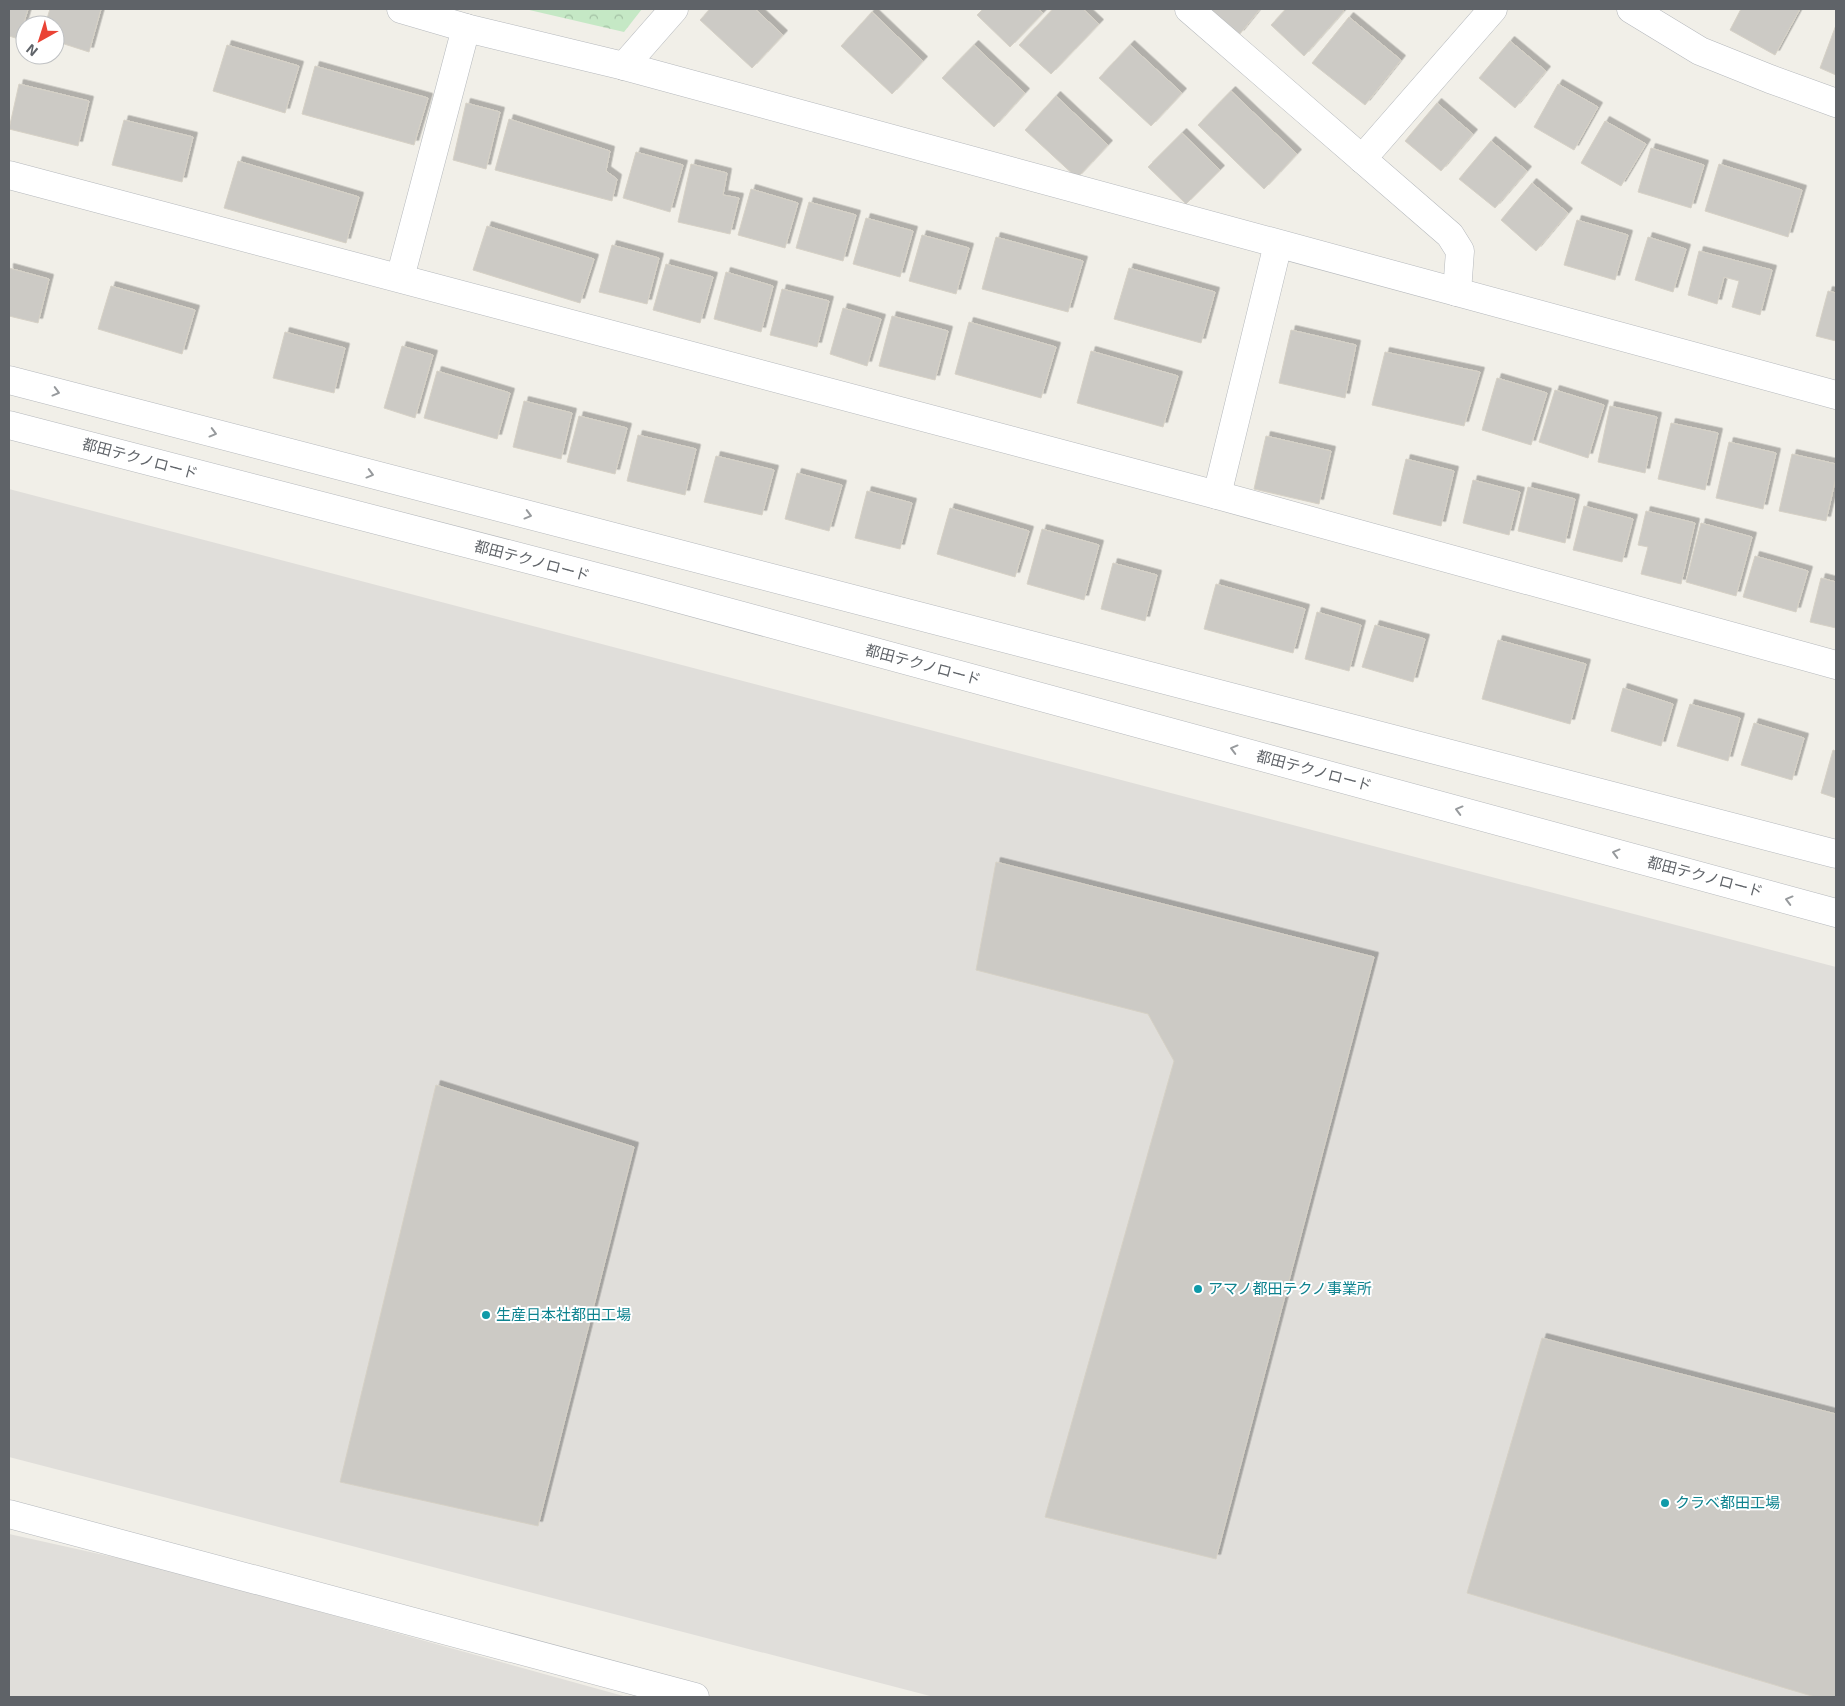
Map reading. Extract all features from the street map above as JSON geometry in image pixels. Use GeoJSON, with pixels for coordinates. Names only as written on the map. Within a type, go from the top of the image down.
{"type":"FeatureCollection","features":[{"type":"Feature","properties":{"kind":"street"},"geometry":{"type":"LineString","coordinates":[[401,9],[466,28],[624,66],[1836,395]]}},
{"type":"Feature","properties":{"kind":"street"},"geometry":{"type":"LineString","coordinates":[[624,66],[674,9]]}},
{"type":"Feature","properties":{"kind":"street"},"geometry":{"type":"LineString","coordinates":[[1189,9],[1450,234],[1460,251],[1457,292]]}},
{"type":"Feature","properties":{"kind":"street"},"geometry":{"type":"LineString","coordinates":[[1362,159],[1493,9]]}},
{"type":"Feature","properties":{"kind":"street"},"geometry":{"type":"LineString","coordinates":[[1631,9],[1700,51],[1836,103]]}},
{"type":"Feature","properties":{"kind":"street"},"geometry":{"type":"LineString","coordinates":[[400,278],[466,28]]}},
{"type":"Feature","properties":{"kind":"street"},"geometry":{"type":"LineString","coordinates":[[9,175],[1217,495],[1836,665]]}},
{"type":"Feature","properties":{"kind":"street"},"geometry":{"type":"LineString","coordinates":[[1217,495],[1278,244]]}},
{"type":"Feature","properties":{"kind":"street"},"geometry":{"type":"LineString","coordinates":[[9,380],[1836,854]]}},
{"type":"Feature","properties":{"kind":"street","name":"都田テクノロード"},"geometry":{"type":"LineString","coordinates":[[9,425],[643,590],[1836,913]]}},
{"type":"Feature","properties":{"kind":"street"},"geometry":{"type":"LineString","coordinates":[[9,1514],[694,1697]]}},
{"type":"Feature","properties":{"kind":"shaded area"},"geometry":{"type":"Polygon","coordinates":[[[9,489],[1836,967],[1836,1697],[934,1697],[9,1457],[9,489]]]}},
{"type":"Feature","properties":{"kind":"shaded area"},"geometry":{"type":"Polygon","coordinates":[[[9,1534],[158,1567],[627,1697],[9,1697],[9,1534]]]}},
{"type":"Feature","properties":{"kind":"green space"},"geometry":{"type":"Polygon","coordinates":[[[525,9],[642,9],[624,32],[525,9]]]}},
{"type":"Feature","properties":{"kind":"building"},"geometry":{"type":"Polygon","coordinates":[[[9,9],[28,9],[26,15],[15,15],[15,38],[9,36],[9,9]]]}},
{"type":"Feature","properties":{"kind":"building"},"geometry":{"type":"Polygon","coordinates":[[[50,9],[101,9],[89,52],[65,44],[65,15],[48,15],[50,9]]]}},
{"type":"Feature","properties":{"kind":"building"},"geometry":{"type":"Polygon","coordinates":[[[710,9],[755,9],[783,35],[752,68],[700,20],[710,9]]]}},
{"type":"Feature","properties":{"kind":"building"},"geometry":{"type":"Polygon","coordinates":[[[983,9],[1038,9],[1043,13],[1010,47],[977,15],[983,9]]]}},
{"type":"Feature","properties":{"kind":"building"},"geometry":{"type":"Polygon","coordinates":[[[1053,9],[1083,9],[1099,24],[1051,74],[1019,45],[1053,9]]]}},
{"type":"Feature","properties":{"kind":"building"},"geometry":{"type":"Polygon","coordinates":[[[1206,9],[1260,9],[1239,35],[1206,9]]]}},
{"type":"Feature","properties":{"kind":"building"},"geometry":{"type":"Polygon","coordinates":[[[1286,9],[1341,9],[1344,11],[1304,56],[1271,25],[1286,9]]]}},
{"type":"Feature","properties":{"kind":"building"},"geometry":{"type":"Polygon","coordinates":[[[1741,9],[1800,9],[1775,55],[1730,30],[1741,9]]]}},
{"type":"Feature","properties":{"kind":"building"},"geometry":{"type":"Polygon","coordinates":[[[872,12],[923,61],[892,94],[841,46],[872,12]]]}},
{"type":"Feature","properties":{"kind":"building"},"geometry":{"type":"Polygon","coordinates":[[[1349,17],[1401,60],[1365,105],[1312,63],[1349,17]]]}},
{"type":"Feature","properties":{"kind":"building"},"geometry":{"type":"Polygon","coordinates":[[[1836,25],[1836,75],[1820,68],[1836,25]]]}},
{"type":"Feature","properties":{"kind":"building"},"geometry":{"type":"Polygon","coordinates":[[[1510,41],[1546,71],[1515,108],[1479,78],[1510,41]]]}},
{"type":"Feature","properties":{"kind":"building"},"geometry":{"type":"Polygon","coordinates":[[[227,45],[299,66],[285,113],[213,91],[227,45]]]}},
{"type":"Feature","properties":{"kind":"building"},"geometry":{"type":"Polygon","coordinates":[[[974,45],[1025,93],[994,127],[942,78],[974,45]]]}},
{"type":"Feature","properties":{"kind":"building"},"geometry":{"type":"Polygon","coordinates":[[[1130,45],[1182,93],[1151,126],[1099,78],[1130,45]]]}},
{"type":"Feature","properties":{"kind":"building"},"geometry":{"type":"Polygon","coordinates":[[[315,66],[428,98],[414,145],[302,114],[315,66]]]}},
{"type":"Feature","properties":{"kind":"building"},"geometry":{"type":"Polygon","coordinates":[[[19,84],[89,101],[78,146],[9,129],[19,84]]]}},
{"type":"Feature","properties":{"kind":"building"},"geometry":{"type":"Polygon","coordinates":[[[1558,84],[1598,107],[1574,150],[1534,127],[1558,84]]]}},
{"type":"Feature","properties":{"kind":"building"},"geometry":{"type":"Polygon","coordinates":[[[1231,91],[1297,154],[1264,189],[1198,125],[1231,91]]]}},
{"type":"Feature","properties":{"kind":"building"},"geometry":{"type":"Polygon","coordinates":[[[1056,96],[1108,145],[1077,178],[1025,130],[1056,96]]]}},
{"type":"Feature","properties":{"kind":"building"},"geometry":{"type":"Polygon","coordinates":[[[466,103],[500,112],[486,169],[453,160],[466,103]]]}},
{"type":"Feature","properties":{"kind":"building"},"geometry":{"type":"Polygon","coordinates":[[[1437,103],[1473,134],[1441,171],[1405,141],[1437,103]]]}},
{"type":"Feature","properties":{"kind":"building"},"geometry":{"type":"Polygon","coordinates":[[[509,119],[610,151],[606,171],[617,179],[612,201],[495,170],[509,119]]]}},
{"type":"Feature","properties":{"kind":"building"},"geometry":{"type":"Polygon","coordinates":[[[124,120],[193,137],[182,182],[112,165],[124,120]]]}},
{"type":"Feature","properties":{"kind":"building"},"geometry":{"type":"Polygon","coordinates":[[[1605,121],[1646,144],[1621,186],[1581,163],[1605,121]]]}},
{"type":"Feature","properties":{"kind":"building"},"geometry":{"type":"Polygon","coordinates":[[[1182,133],[1220,170],[1186,204],[1148,167],[1182,133]]]}},
{"type":"Feature","properties":{"kind":"building"},"geometry":{"type":"Polygon","coordinates":[[[1491,141],[1527,171],[1495,208],[1459,179],[1491,141]]]}},
{"type":"Feature","properties":{"kind":"building"},"geometry":{"type":"Polygon","coordinates":[[[1651,148],[1704,165],[1691,208],[1638,192],[1651,148]]]}},
{"type":"Feature","properties":{"kind":"building"},"geometry":{"type":"Polygon","coordinates":[[[636,152],[683,165],[670,212],[623,198],[636,152]]]}},
{"type":"Feature","properties":{"kind":"building"},"geometry":{"type":"Polygon","coordinates":[[[238,161],[359,197],[346,243],[224,208],[238,161]]]}},
{"type":"Feature","properties":{"kind":"building"},"geometry":{"type":"Polygon","coordinates":[[[691,164],[727,173],[723,195],[739,198],[730,234],[678,222],[691,164]]]}},
{"type":"Feature","properties":{"kind":"building"},"geometry":{"type":"Polygon","coordinates":[[[1719,164],[1802,190],[1788,237],[1705,211],[1719,164]]]}},
{"type":"Feature","properties":{"kind":"building"},"geometry":{"type":"Polygon","coordinates":[[[1532,183],[1568,213],[1536,251],[1501,220],[1532,183]]]}},
{"type":"Feature","properties":{"kind":"building"},"geometry":{"type":"Polygon","coordinates":[[[751,189],[798,203],[785,248],[738,235],[751,189]]]}},
{"type":"Feature","properties":{"kind":"building"},"geometry":{"type":"Polygon","coordinates":[[[809,202],[856,215],[843,261],[796,248],[809,202]]]}},
{"type":"Feature","properties":{"kind":"building"},"geometry":{"type":"Polygon","coordinates":[[[866,218],[913,231],[900,277],[853,264],[866,218]]]}},
{"type":"Feature","properties":{"kind":"building"},"geometry":{"type":"Polygon","coordinates":[[[1577,220],[1628,235],[1615,280],[1564,265],[1577,220]]]}},
{"type":"Feature","properties":{"kind":"building"},"geometry":{"type":"Polygon","coordinates":[[[487,226],[594,259],[580,303],[473,270],[487,226]]]}},
{"type":"Feature","properties":{"kind":"building"},"geometry":{"type":"Polygon","coordinates":[[[922,235],[969,248],[956,294],[909,281],[922,235]]]}},
{"type":"Feature","properties":{"kind":"building"},"geometry":{"type":"Polygon","coordinates":[[[996,237],[1083,261],[1068,312],[982,289],[996,237]]]}},
{"type":"Feature","properties":{"kind":"building"},"geometry":{"type":"Polygon","coordinates":[[[1648,237],[1686,249],[1673,292],[1635,280],[1648,237]]]}},
{"type":"Feature","properties":{"kind":"building"},"geometry":{"type":"Polygon","coordinates":[[[612,245],[659,258],[647,304],[599,292],[612,245]]]}},
{"type":"Feature","properties":{"kind":"building"},"geometry":{"type":"Polygon","coordinates":[[[1699,251],[1772,270],[1760,315],[1732,307],[1739,281],[1724,277],[1717,304],[1688,295],[1699,251]]]}},
{"type":"Feature","properties":{"kind":"building"},"geometry":{"type":"Polygon","coordinates":[[[666,264],[713,277],[700,323],[653,310],[666,264]]]}},
{"type":"Feature","properties":{"kind":"building"},"geometry":{"type":"Polygon","coordinates":[[[9,268],[49,279],[38,323],[9,316],[9,268]]]}},
{"type":"Feature","properties":{"kind":"building"},"geometry":{"type":"Polygon","coordinates":[[[1129,268],[1215,292],[1201,343],[1114,319],[1129,268]]]}},
{"type":"Feature","properties":{"kind":"building"},"geometry":{"type":"Polygon","coordinates":[[[726,272],[773,286],[761,332],[714,319],[726,272]]]}},
{"type":"Feature","properties":{"kind":"building"},"geometry":{"type":"Polygon","coordinates":[[[111,286],[195,310],[182,354],[98,329],[111,286]]]}},
{"type":"Feature","properties":{"kind":"building"},"geometry":{"type":"Polygon","coordinates":[[[782,289],[829,301],[817,347],[770,335],[782,289]]]}},
{"type":"Feature","properties":{"kind":"building"},"geometry":{"type":"Polygon","coordinates":[[[1828,291],[1836,293],[1836,341],[1816,336],[1828,291]]]}},
{"type":"Feature","properties":{"kind":"building"},"geometry":{"type":"Polygon","coordinates":[[[843,308],[881,319],[867,366],[830,354],[843,308]]]}},
{"type":"Feature","properties":{"kind":"building"},"geometry":{"type":"Polygon","coordinates":[[[892,316],[948,331],[935,380],[879,366],[892,316]]]}},
{"type":"Feature","properties":{"kind":"building"},"geometry":{"type":"Polygon","coordinates":[[[969,322],[1056,347],[1041,398],[955,374],[969,322]]]}},
{"type":"Feature","properties":{"kind":"building"},"geometry":{"type":"Polygon","coordinates":[[[1291,330],[1356,345],[1345,398],[1279,383],[1291,330]]]}},
{"type":"Feature","properties":{"kind":"building"},"geometry":{"type":"Polygon","coordinates":[[[285,332],[345,348],[334,393],[273,378],[285,332]]]}},
{"type":"Feature","properties":{"kind":"building"},"geometry":{"type":"Polygon","coordinates":[[[402,346],[433,355],[415,418],[384,408],[402,346]]]}},
{"type":"Feature","properties":{"kind":"building"},"geometry":{"type":"Polygon","coordinates":[[[1091,351],[1178,376],[1163,427],[1077,403],[1091,351]]]}},
{"type":"Feature","properties":{"kind":"building"},"geometry":{"type":"Polygon","coordinates":[[[1385,352],[1480,372],[1464,426],[1372,405],[1385,352]]]}},
{"type":"Feature","properties":{"kind":"building"},"geometry":{"type":"Polygon","coordinates":[[[437,371],[510,393],[497,439],[424,418],[437,371]]]}},
{"type":"Feature","properties":{"kind":"building"},"geometry":{"type":"Polygon","coordinates":[[[1497,378],[1547,393],[1531,445],[1482,430],[1497,378]]]}},
{"type":"Feature","properties":{"kind":"building"},"geometry":{"type":"Polygon","coordinates":[[[1555,390],[1604,405],[1588,458],[1539,442],[1555,390]]]}},
{"type":"Feature","properties":{"kind":"building"},"geometry":{"type":"Polygon","coordinates":[[[524,401],[572,413],[561,459],[513,447],[524,401]]]}},
{"type":"Feature","properties":{"kind":"building"},"geometry":{"type":"Polygon","coordinates":[[[1610,406],[1657,417],[1645,473],[1598,462],[1610,406]]]}},
{"type":"Feature","properties":{"kind":"building"},"geometry":{"type":"Polygon","coordinates":[[[579,416],[627,428],[615,474],[567,462],[579,416]]]}},
{"type":"Feature","properties":{"kind":"building"},"geometry":{"type":"Polygon","coordinates":[[[1671,423],[1718,433],[1705,490],[1658,479],[1671,423]]]}},
{"type":"Feature","properties":{"kind":"building"},"geometry":{"type":"Polygon","coordinates":[[[638,435],[696,449],[685,495],[627,481],[638,435]]]}},
{"type":"Feature","properties":{"kind":"building"},"geometry":{"type":"Polygon","coordinates":[[[1266,436],[1331,451],[1319,504],[1254,489],[1266,436]]]}},
{"type":"Feature","properties":{"kind":"building"},"geometry":{"type":"Polygon","coordinates":[[[1729,442],[1776,453],[1763,509],[1716,498],[1729,442]]]}},
{"type":"Feature","properties":{"kind":"building"},"geometry":{"type":"Polygon","coordinates":[[[1792,454],[1836,464],[1836,477],[1826,521],[1779,511],[1792,454]]]}},
{"type":"Feature","properties":{"kind":"building"},"geometry":{"type":"Polygon","coordinates":[[[716,456],[774,470],[762,515],[704,502],[716,456]]]}},
{"type":"Feature","properties":{"kind":"building"},"geometry":{"type":"Polygon","coordinates":[[[1406,459],[1454,471],[1441,526],[1393,514],[1406,459]]]}},
{"type":"Feature","properties":{"kind":"building"},"geometry":{"type":"Polygon","coordinates":[[[797,473],[842,485],[829,531],[785,519],[797,473]]]}},
{"type":"Feature","properties":{"kind":"building"},"geometry":{"type":"Polygon","coordinates":[[[1473,480],[1520,492],[1509,535],[1463,523],[1473,480]]]}},
{"type":"Feature","properties":{"kind":"building"},"geometry":{"type":"Polygon","coordinates":[[[1528,487],[1575,499],[1565,543],[1518,531],[1528,487]]]}},
{"type":"Feature","properties":{"kind":"building"},"geometry":{"type":"Polygon","coordinates":[[[867,491],[912,503],[900,549],[855,538],[867,491]]]}},
{"type":"Feature","properties":{"kind":"building"},"geometry":{"type":"Polygon","coordinates":[[[1584,506],[1633,519],[1622,562],[1573,550],[1584,506]]]}},
{"type":"Feature","properties":{"kind":"building"},"geometry":{"type":"Polygon","coordinates":[[[950,508],[1029,531],[1015,577],[937,554],[950,508]]]}},
{"type":"Feature","properties":{"kind":"building"},"geometry":{"type":"Polygon","coordinates":[[[1646,511],[1695,523],[1681,584],[1641,574],[1648,547],[1638,545],[1646,511]]]}},
{"type":"Feature","properties":{"kind":"building"},"geometry":{"type":"Polygon","coordinates":[[[1701,523],[1752,537],[1736,596],[1686,582],[1701,523]]]}},
{"type":"Feature","properties":{"kind":"building"},"geometry":{"type":"Polygon","coordinates":[[[1042,529],[1099,545],[1084,600],[1027,584],[1042,529]]]}},
{"type":"Feature","properties":{"kind":"building"},"geometry":{"type":"Polygon","coordinates":[[[1755,556],[1808,571],[1796,612],[1743,597],[1755,556]]]}},
{"type":"Feature","properties":{"kind":"building"},"geometry":{"type":"Polygon","coordinates":[[[1113,563],[1157,575],[1145,621],[1101,609],[1113,563]]]}},
{"type":"Feature","properties":{"kind":"building"},"geometry":{"type":"Polygon","coordinates":[[[1821,578],[1836,582],[1836,628],[1810,622],[1821,578]]]}},
{"type":"Feature","properties":{"kind":"building"},"geometry":{"type":"Polygon","coordinates":[[[1216,584],[1305,609],[1293,653],[1204,629],[1216,584]]]}},
{"type":"Feature","properties":{"kind":"building"},"geometry":{"type":"Polygon","coordinates":[[[1317,612],[1361,625],[1349,671],[1305,659],[1317,612]]]}},
{"type":"Feature","properties":{"kind":"building"},"geometry":{"type":"Polygon","coordinates":[[[1375,625],[1425,639],[1413,682],[1362,667],[1375,625]]]}},
{"type":"Feature","properties":{"kind":"building"},"geometry":{"type":"Polygon","coordinates":[[[1498,640],[1586,664],[1570,724],[1482,699],[1498,640]]]}},
{"type":"Feature","properties":{"kind":"building"},"geometry":{"type":"Polygon","coordinates":[[[1623,688],[1673,704],[1661,746],[1611,731],[1623,688]]]}},
{"type":"Feature","properties":{"kind":"building"},"geometry":{"type":"Polygon","coordinates":[[[1690,704],[1740,718],[1728,761],[1677,746],[1690,704]]]}},
{"type":"Feature","properties":{"kind":"building"},"geometry":{"type":"Polygon","coordinates":[[[1754,723],[1804,738],[1792,780],[1741,765],[1754,723]]]}},
{"type":"Feature","properties":{"kind":"building"},"geometry":{"type":"Polygon","coordinates":[[[1833,750],[1836,751],[1836,798],[1821,793],[1833,750]]]}},
{"type":"Feature","properties":{"kind":"building","name":"アマノ都田テクノ事業所"},"geometry":{"type":"Polygon","coordinates":[[[996,862],[1374,957],[1216,1559],[1045,1517],[1174,1061],[1148,1014],[976,970],[996,862]]]}},
{"type":"Feature","properties":{"kind":"building","name":"生産日本社都田工場"},"geometry":{"type":"Polygon","coordinates":[[[436,1085],[634,1147],[538,1526],[340,1482],[436,1085]]]}},
{"type":"Feature","properties":{"kind":"building","name":"クラベ都田工場"},"geometry":{"type":"Polygon","coordinates":[[[1542,1338],[1836,1414],[1836,1697],[1815,1697],[1467,1593],[1542,1338]]]}},
{"type":"Feature","properties":{"kind":"place","name":"アマノ都田テクノ事業所"},"geometry":{"type":"Point","coordinates":[1198,1289]}},
{"type":"Feature","properties":{"kind":"place","name":"生産日本社都田工場"},"geometry":{"type":"Point","coordinates":[486,1315]}},
{"type":"Feature","properties":{"kind":"place","name":"クラベ都田工場"},"geometry":{"type":"Point","coordinates":[1665,1503]}}]}
